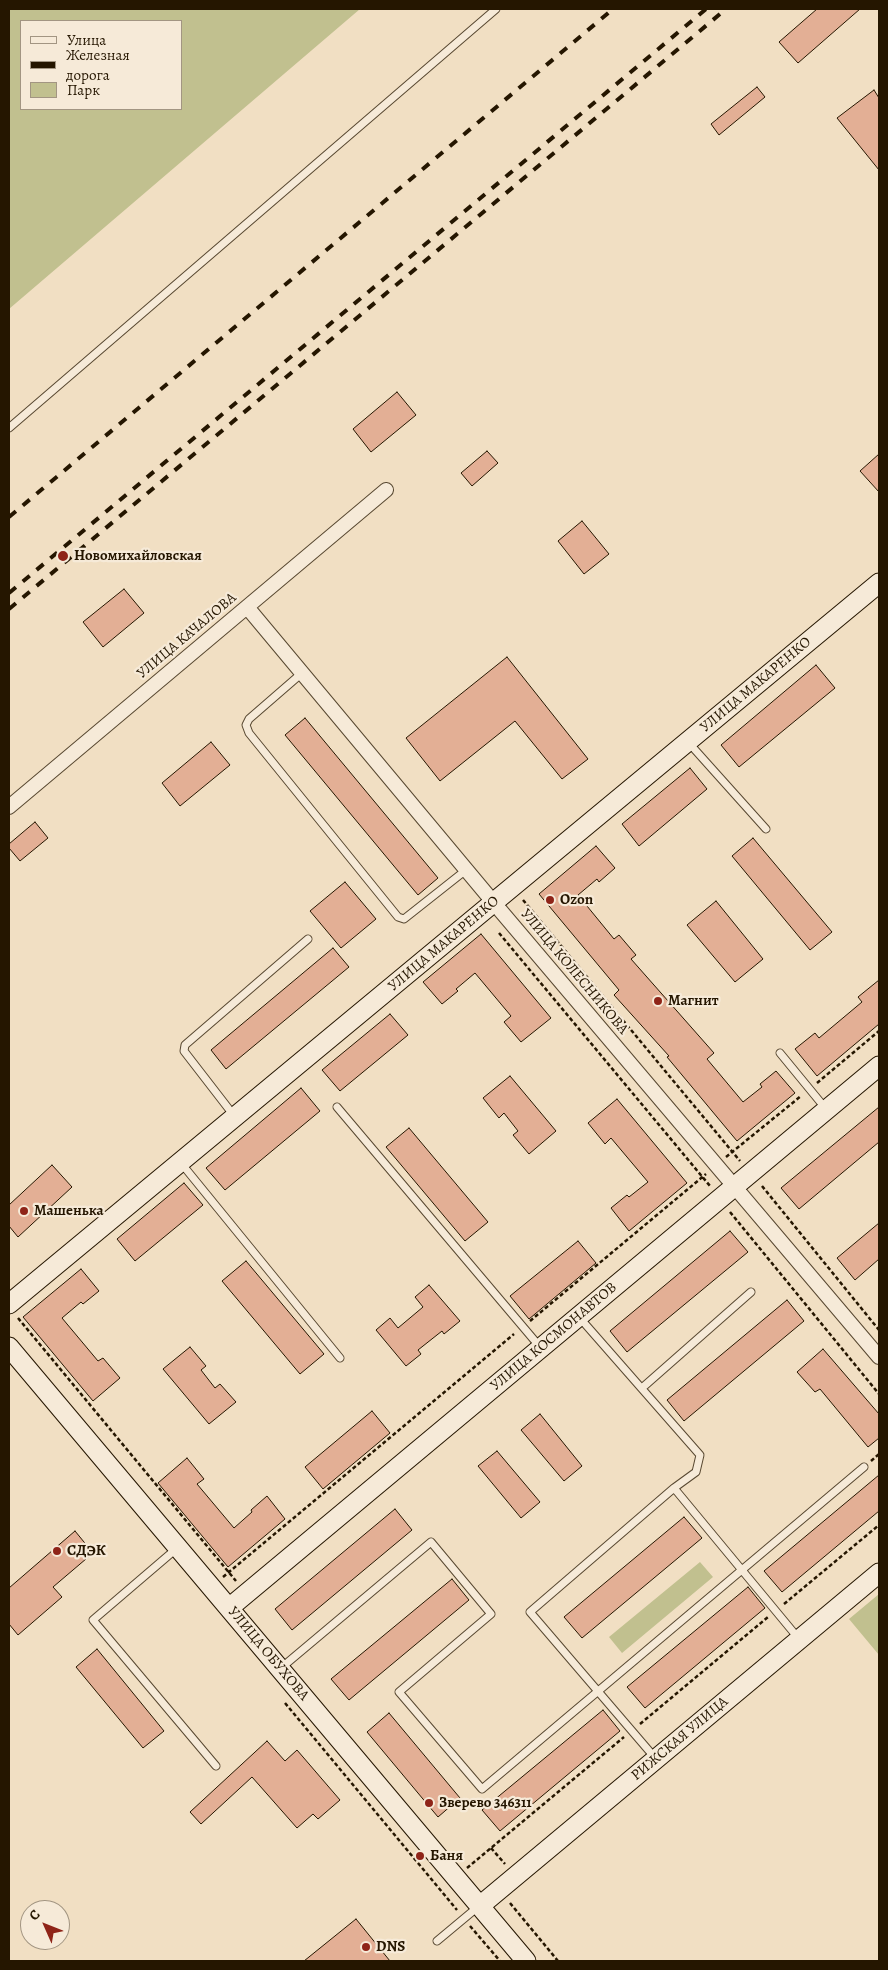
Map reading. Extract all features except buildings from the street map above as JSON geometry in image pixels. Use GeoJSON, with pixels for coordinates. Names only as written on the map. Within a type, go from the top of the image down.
{"type":"FeatureCollection","features":[{"type":"Feature","properties":{"kind":"main road","name":"УЛИЦА МАКАРЕНКО"},"geometry":{"type":"LineString","coordinates":[[12,1310],[180,1162],[879,583]]}},
{"type":"Feature","properties":{"kind":"main road","name":"УЛИЦА КОСМОНАВТОВ"},"geometry":{"type":"LineString","coordinates":[[229,1608],[879,1066]]}},
{"type":"Feature","properties":{"kind":"main road","name":"УЛИЦА ОБУХОВА"},"geometry":{"type":"LineString","coordinates":[[9,1347],[481,1905],[526,1961]]}},
{"type":"Feature","properties":{"kind":"main road","name":"РИЖСКАЯ УЛИЦА"},"geometry":{"type":"LineString","coordinates":[[481,1905],[879,1574]]}},
{"type":"Feature","properties":{"kind":"street","name":"УЛИЦА КАЧАЛОВА"},"geometry":{"type":"LineString","coordinates":[[9,807],[386,490]]}},
{"type":"Feature","properties":{"kind":"street","name":"УЛИЦА КОЛЕСНИКОВА"},"geometry":{"type":"LineString","coordinates":[[247,607],[466,870],[488,908],[717,1165],[728,1193],[879,1357]]}},
{"type":"Feature","properties":{"kind":"lane"},"geometry":{"type":"LineString","coordinates":[[9,428],[496,9]]}},
{"type":"Feature","properties":{"kind":"lane"},"geometry":{"type":"LineString","coordinates":[[302,673],[249,719],[246,725],[249,733],[398,917],[404,919],[466,870]]}},
{"type":"Feature","properties":{"kind":"lane"},"geometry":{"type":"LineString","coordinates":[[688,742],[766,829]]}},
{"type":"Feature","properties":{"kind":"lane"},"geometry":{"type":"LineString","coordinates":[[235,1117],[184,1051],[185,1046],[308,939]]}},
{"type":"Feature","properties":{"kind":"lane"},"geometry":{"type":"LineString","coordinates":[[780,1053],[827,1110]]}},
{"type":"Feature","properties":{"kind":"lane"},"geometry":{"type":"LineString","coordinates":[[336,1107],[541,1348]]}},
{"type":"Feature","properties":{"kind":"lane"},"geometry":{"type":"LineString","coordinates":[[180,1162],[340,1358]]}},
{"type":"Feature","properties":{"kind":"lane"},"geometry":{"type":"LineString","coordinates":[[642,1388],[751,1292]]}},
{"type":"Feature","properties":{"kind":"lane"},"geometry":{"type":"LineString","coordinates":[[579,1316],[700,1455],[696,1472],[674,1488],[530,1612],[598,1689],[656,1759]]}},
{"type":"Feature","properties":{"kind":"lane"},"geometry":{"type":"LineString","coordinates":[[280,1669],[431,1542],[491,1614],[399,1692],[482,1789],[598,1689],[864,1467]]}},
{"type":"Feature","properties":{"kind":"lane"},"geometry":{"type":"LineString","coordinates":[[674,1488],[800,1640]]}},
{"type":"Feature","properties":{"kind":"lane"},"geometry":{"type":"LineString","coordinates":[[179,1547],[93,1620],[216,1766]]}},
{"type":"Feature","properties":{"kind":"lane"},"geometry":{"type":"LineString","coordinates":[[437,1941],[481,1905]]}},
{"type":"Feature","properties":{"kind":"path"},"geometry":{"type":"LineString","coordinates":[[513,887],[879,1330]]}},
{"type":"Feature","properties":{"kind":"path"},"geometry":{"type":"LineString","coordinates":[[488,908],[702,1177],[728,1193],[879,1394]]}},
{"type":"Feature","properties":{"kind":"path"},"geometry":{"type":"LineString","coordinates":[[212,1587],[879,1031]]}},
{"type":"Feature","properties":{"kind":"path"},"geometry":{"type":"LineString","coordinates":[[12,1310],[246,1594]]}},
{"type":"Feature","properties":{"kind":"path"},"geometry":{"type":"LineString","coordinates":[[491,1848],[879,1525]]}},
{"type":"Feature","properties":{"kind":"path"},"geometry":{"type":"LineString","coordinates":[[515,1897],[509,1902],[558,1961]]}},
{"type":"Feature","properties":{"kind":"path"},"geometry":{"type":"LineString","coordinates":[[473,1930],[500,1961]]}},
{"type":"Feature","properties":{"kind":"green space"},"geometry":{"type":"Polygon","coordinates":[[[9,9],[360,9],[9,309],[9,9]]]}},
{"type":"Feature","properties":{"kind":"green space"},"geometry":{"type":"Polygon","coordinates":[[[700,1562],[713,1577],[622,1653],[609,1637],[700,1562]]]}},
{"type":"Feature","properties":{"kind":"green space"},"geometry":{"type":"Polygon","coordinates":[[[879,1594],[879,1655],[849,1619],[879,1594]]]}},
{"type":"Feature","properties":{"kind":"railway"},"geometry":{"type":"LineString","coordinates":[[9,517],[613,9]]}},
{"type":"Feature","properties":{"kind":"railway"},"geometry":{"type":"LineString","coordinates":[[9,593],[706,9]]}},
{"type":"Feature","properties":{"kind":"railway"},"geometry":{"type":"LineString","coordinates":[[9,609],[726,9]]}},
{"type":"Feature","properties":{"kind":"place","name":"Новомихайловская"},"geometry":{"type":"Point","coordinates":[63,556]}},
{"type":"Feature","properties":{"kind":"place","name":"Ozon"},"geometry":{"type":"Point","coordinates":[550,900]}},
{"type":"Feature","properties":{"kind":"place","name":"Магнит"},"geometry":{"type":"Point","coordinates":[658,1001]}},
{"type":"Feature","properties":{"kind":"place","name":"Машенька"},"geometry":{"type":"Point","coordinates":[24,1211]}},
{"type":"Feature","properties":{"kind":"place","name":"СДЭК"},"geometry":{"type":"Point","coordinates":[57,1551]}},
{"type":"Feature","properties":{"kind":"place","name":"Зверево 346311"},"geometry":{"type":"Point","coordinates":[429,1803]}},
{"type":"Feature","properties":{"kind":"place","name":"Баня"},"geometry":{"type":"Point","coordinates":[420,1856]}},
{"type":"Feature","properties":{"kind":"place","name":"DNS"},"geometry":{"type":"Point","coordinates":[366,1947]}}]}
